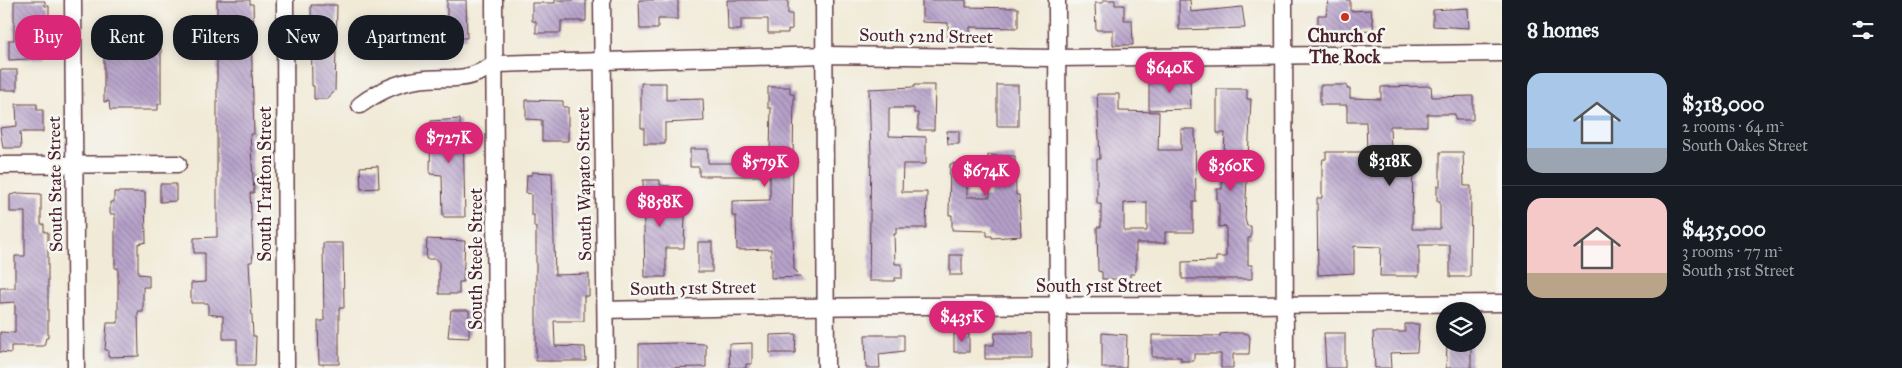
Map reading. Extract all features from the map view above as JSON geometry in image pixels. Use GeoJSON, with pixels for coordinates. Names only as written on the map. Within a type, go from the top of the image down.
{"type":"FeatureCollection","features":[{"type":"Feature","properties":{"kind":"street","name":"South State Street"},"geometry":{"type":"LineString","coordinates":[[73,0],[76,368]]}},
{"type":"Feature","properties":{"kind":"street","name":"South Trafton Street"},"geometry":{"type":"LineString","coordinates":[[285,0],[286,368]]}},
{"type":"Feature","properties":{"kind":"street","name":"South Steele Street"},"geometry":{"type":"LineString","coordinates":[[494,0],[496,368]]}},
{"type":"Feature","properties":{"kind":"street","name":"South Wapato Street"},"geometry":{"type":"LineString","coordinates":[[602,0],[606,368]]}},
{"type":"Feature","properties":{"kind":"street"},"geometry":{"type":"LineString","coordinates":[[824,0],[824,305],[826,368]]}},
{"type":"Feature","properties":{"kind":"street"},"geometry":{"type":"LineString","coordinates":[[1057,0],[1058,368]]}},
{"type":"Feature","properties":{"kind":"street"},"geometry":{"type":"LineString","coordinates":[[1284,0],[1285,368]]}},
{"type":"Feature","properties":{"kind":"street","name":"South 52nd Street"},"geometry":{"type":"LineString","coordinates":[[360,105],[386,90],[417,80],[460,79],[478,74],[495,64],[825,55],[1057,58],[1502,53]]}},
{"type":"Feature","properties":{"kind":"street"},"geometry":{"type":"LineString","coordinates":[[0,165],[178,164]]}},
{"type":"Feature","properties":{"kind":"street","name":"South 51st Street"},"geometry":{"type":"LineString","coordinates":[[606,310],[824,305],[1058,307],[1502,302]]}},
{"type":"Feature","properties":{"kind":"building"},"geometry":{"type":"Polygon","coordinates":[[[217,0],[250,0],[250,4],[253,4],[253,15],[217,15],[217,0]]]}},
{"type":"Feature","properties":{"kind":"building"},"geometry":{"type":"Polygon","coordinates":[[[447,0],[466,0],[467,38],[464,38],[464,15],[447,15],[447,0]]]}},
{"type":"Feature","properties":{"kind":"building"},"geometry":{"type":"Polygon","coordinates":[[[555,0],[586,0],[586,21],[561,21],[561,33],[536,33],[536,21],[532,21],[532,3],[555,3],[555,0]]]}},
{"type":"Feature","properties":{"kind":"building"},"geometry":{"type":"Polygon","coordinates":[[[639,0],[678,0],[678,19],[658,19],[658,29],[640,29],[639,0]]]}},
{"type":"Feature","properties":{"kind":"building"},"geometry":{"type":"Polygon","coordinates":[[[727,0],[788,0],[788,14],[792,14],[792,29],[788,30],[788,33],[768,33],[768,19],[741,19],[741,30],[728,30],[727,0]]]}},
{"type":"Feature","properties":{"kind":"building"},"geometry":{"type":"Polygon","coordinates":[[[922,0],[966,0],[966,7],[1018,8],[1018,28],[970,27],[970,37],[948,37],[948,23],[922,22],[922,0]]]}},
{"type":"Feature","properties":{"kind":"building"},"geometry":{"type":"Polygon","coordinates":[[[1103,0],[1115,0],[1115,5],[1124,5],[1124,20],[1132,20],[1133,45],[1113,45],[1113,30],[1096,30],[1095,3],[1103,3],[1103,0]]]}},
{"type":"Feature","properties":{"kind":"building"},"geometry":{"type":"Polygon","coordinates":[[[1179,0],[1190,0],[1191,12],[1242,7],[1245,28],[1179,30],[1179,0]]]}},
{"type":"Feature","properties":{"kind":"building","name":"Church of The Rock"},"geometry":{"type":"Polygon","coordinates":[[[1328,0],[1350,0],[1350,11],[1371,10],[1374,31],[1318,33],[1318,15],[1326,15],[1328,0]]]}},
{"type":"Feature","properties":{"kind":"building"},"geometry":{"type":"Polygon","coordinates":[[[14,1],[45,1],[45,6],[49,6],[49,15],[15,15],[15,60],[9,60],[9,40],[14,40],[14,1]]]}},
{"type":"Feature","properties":{"kind":"building"},"geometry":{"type":"Polygon","coordinates":[[[311,5],[337,5],[337,15],[311,15],[311,5]]]}},
{"type":"Feature","properties":{"kind":"building"},"geometry":{"type":"Polygon","coordinates":[[[1468,8],[1469,28],[1433,26],[1433,10],[1468,8]]]}},
{"type":"Feature","properties":{"kind":"building"},"geometry":{"type":"Polygon","coordinates":[[[104,60],[161,60],[161,104],[158,104],[158,110],[110,110],[109,101],[104,102],[104,60]]]}},
{"type":"Feature","properties":{"kind":"building"},"geometry":{"type":"Polygon","coordinates":[[[217,60],[252,60],[254,134],[250,134],[254,193],[250,193],[253,252],[252,262],[249,262],[253,336],[256,336],[255,365],[237,365],[237,339],[223,339],[223,316],[208,314],[208,303],[191,303],[191,283],[205,282],[205,253],[194,253],[194,238],[217,237],[217,60]]]}},
{"type":"Feature","properties":{"kind":"building"},"geometry":{"type":"Polygon","coordinates":[[[312,60],[336,60],[335,91],[327,99],[314,99],[314,86],[312,86],[312,60]]]}},
{"type":"Feature","properties":{"kind":"building"},"geometry":{"type":"Polygon","coordinates":[[[0,70],[17,70],[17,90],[0,90],[0,70]]]}},
{"type":"Feature","properties":{"kind":"building"},"geometry":{"type":"Polygon","coordinates":[[[1190,78],[1191,109],[1149,110],[1149,79],[1190,78]]]}},
{"type":"Feature","properties":{"kind":"building"},"geometry":{"type":"Polygon","coordinates":[[[641,83],[666,83],[666,100],[703,99],[704,121],[665,123],[665,144],[644,144],[644,128],[641,128],[641,83]]]}},
{"type":"Feature","properties":{"kind":"building"},"geometry":{"type":"Polygon","coordinates":[[[914,85],[935,85],[934,130],[918,130],[918,113],[914,113],[914,108],[889,108],[889,136],[926,137],[926,164],[903,164],[902,192],[927,192],[926,228],[896,228],[896,234],[894,234],[895,264],[902,264],[902,278],[895,278],[895,281],[869,281],[871,153],[869,89],[914,87],[914,85]]]}},
{"type":"Feature","properties":{"kind":"building"},"geometry":{"type":"Polygon","coordinates":[[[997,85],[1018,85],[1018,126],[997,126],[997,85]]]}},
{"type":"Feature","properties":{"kind":"building"},"geometry":{"type":"Polygon","coordinates":[[[1320,85],[1347,85],[1347,89],[1350,89],[1350,98],[1381,99],[1381,87],[1431,86],[1432,97],[1473,96],[1473,120],[1455,120],[1455,114],[1427,114],[1427,126],[1390,126],[1391,152],[1413,152],[1412,229],[1440,229],[1440,201],[1437,201],[1437,186],[1440,186],[1440,152],[1463,152],[1464,186],[1471,186],[1470,277],[1450,277],[1450,245],[1419,245],[1419,276],[1380,276],[1381,247],[1354,246],[1354,273],[1318,275],[1317,198],[1322,198],[1323,159],[1326,159],[1326,152],[1367,152],[1366,122],[1347,122],[1347,105],[1320,105],[1320,85]]]}},
{"type":"Feature","properties":{"kind":"building"},"geometry":{"type":"Polygon","coordinates":[[[768,87],[790,87],[790,94],[794,94],[792,230],[794,269],[802,277],[771,278],[771,249],[737,250],[736,216],[732,216],[732,201],[770,200],[770,176],[699,176],[699,167],[690,167],[690,149],[708,149],[708,163],[739,163],[739,154],[770,154],[771,108],[768,108],[768,87]]]}},
{"type":"Feature","properties":{"kind":"building"},"geometry":{"type":"Polygon","coordinates":[[[1217,89],[1247,89],[1247,99],[1251,99],[1245,218],[1247,226],[1251,226],[1251,238],[1248,238],[1248,265],[1252,265],[1252,279],[1182,279],[1182,262],[1216,261],[1216,257],[1226,257],[1226,226],[1219,227],[1219,203],[1217,202],[1217,189],[1222,189],[1225,133],[1217,133],[1217,89]]]}},
{"type":"Feature","properties":{"kind":"building"},"geometry":{"type":"Polygon","coordinates":[[[1097,94],[1119,94],[1119,111],[1159,112],[1158,150],[1181,150],[1181,129],[1195,129],[1196,202],[1193,202],[1193,232],[1165,232],[1165,243],[1136,243],[1136,270],[1134,274],[1130,274],[1130,279],[1102,279],[1102,272],[1098,271],[1097,227],[1101,227],[1101,204],[1097,204],[1097,159],[1100,159],[1097,94]],[[1147,202],[1124,203],[1124,231],[1147,231],[1147,202]]]}},
{"type":"Feature","properties":{"kind":"building"},"geometry":{"type":"Polygon","coordinates":[[[526,100],[563,101],[563,107],[568,107],[568,141],[542,141],[542,120],[526,119],[526,100]]]}},
{"type":"Feature","properties":{"kind":"building"},"geometry":{"type":"Polygon","coordinates":[[[16,104],[37,104],[37,110],[43,110],[43,132],[20,132],[21,148],[3,148],[0,128],[17,126],[16,104]]]}},
{"type":"Feature","properties":{"kind":"building"},"geometry":{"type":"Polygon","coordinates":[[[460,119],[460,128],[463,128],[465,217],[443,217],[442,175],[430,174],[431,121],[460,119]]]}},
{"type":"Feature","properties":{"kind":"building"},"geometry":{"type":"Polygon","coordinates":[[[947,131],[959,131],[959,144],[948,144],[947,131]]]}},
{"type":"Feature","properties":{"kind":"building"},"geometry":{"type":"Polygon","coordinates":[[[988,155],[1015,156],[1016,195],[1019,195],[1021,236],[992,238],[992,236],[987,236],[987,231],[952,230],[952,215],[949,215],[950,164],[988,163],[988,155]],[[967,174],[967,197],[990,197],[990,175],[967,174]]]}},
{"type":"Feature","properties":{"kind":"building"},"geometry":{"type":"Polygon","coordinates":[[[378,166],[379,188],[361,189],[360,167],[378,166]]]}},
{"type":"Feature","properties":{"kind":"building"},"geometry":{"type":"Polygon","coordinates":[[[532,172],[552,173],[555,275],[589,274],[589,296],[584,296],[584,321],[554,321],[555,346],[585,347],[586,361],[536,361],[536,227],[534,227],[534,215],[531,215],[531,194],[526,193],[527,175],[532,175],[532,172]]]}},
{"type":"Feature","properties":{"kind":"building"},"geometry":{"type":"Polygon","coordinates":[[[643,180],[660,180],[660,185],[670,186],[671,213],[685,214],[684,248],[666,248],[666,277],[645,277],[643,180]]]}},
{"type":"Feature","properties":{"kind":"building"},"geometry":{"type":"Polygon","coordinates":[[[160,184],[176,184],[176,201],[160,202],[160,184]]]}},
{"type":"Feature","properties":{"kind":"building"},"geometry":{"type":"Polygon","coordinates":[[[114,192],[145,192],[146,242],[138,244],[138,274],[149,275],[149,287],[143,287],[143,312],[138,312],[139,356],[108,357],[108,350],[105,350],[107,323],[118,323],[118,268],[115,268],[115,214],[110,214],[110,202],[114,202],[114,192]]]}},
{"type":"Feature","properties":{"kind":"building"},"geometry":{"type":"Polygon","coordinates":[[[19,193],[41,194],[41,224],[44,224],[44,232],[48,232],[48,338],[46,338],[44,346],[11,346],[11,353],[0,352],[0,332],[15,333],[15,302],[0,303],[0,288],[15,288],[15,256],[25,256],[25,212],[10,212],[10,195],[19,193]]]}},
{"type":"Feature","properties":{"kind":"building"},"geometry":{"type":"Polygon","coordinates":[[[427,239],[465,241],[463,282],[459,282],[459,294],[439,294],[439,261],[437,259],[426,259],[427,239]]]}},
{"type":"Feature","properties":{"kind":"building"},"geometry":{"type":"Polygon","coordinates":[[[698,242],[712,242],[712,272],[698,272],[698,242]]]}},
{"type":"Feature","properties":{"kind":"building"},"geometry":{"type":"Polygon","coordinates":[[[323,243],[343,243],[344,308],[339,308],[339,364],[319,364],[318,321],[324,321],[323,243]]]}},
{"type":"Feature","properties":{"kind":"building"},"geometry":{"type":"Polygon","coordinates":[[[950,255],[962,255],[962,275],[950,275],[950,255]]]}},
{"type":"Feature","properties":{"kind":"building"},"geometry":{"type":"Polygon","coordinates":[[[451,310],[469,310],[469,338],[448,337],[451,310]]]}},
{"type":"Feature","properties":{"kind":"building"},"geometry":{"type":"Polygon","coordinates":[[[1405,324],[1419,324],[1417,352],[1390,353],[1391,368],[1375,368],[1373,332],[1405,332],[1405,324]]]}},
{"type":"Feature","properties":{"kind":"building"},"geometry":{"type":"Polygon","coordinates":[[[995,333],[1032,333],[1032,359],[985,359],[985,345],[994,345],[995,333]]]}},
{"type":"Feature","properties":{"kind":"building"},"geometry":{"type":"Polygon","coordinates":[[[1102,333],[1127,335],[1126,368],[1102,368],[1102,333]]]}},
{"type":"Feature","properties":{"kind":"building"},"geometry":{"type":"Polygon","coordinates":[[[1244,333],[1250,337],[1249,354],[1233,354],[1233,368],[1221,368],[1221,354],[1194,354],[1194,361],[1181,361],[1181,357],[1152,357],[1152,335],[1220,336],[1220,334],[1244,333]]]}},
{"type":"Feature","properties":{"kind":"building"},"geometry":{"type":"Polygon","coordinates":[[[1324,333],[1345,333],[1345,368],[1326,368],[1324,333]]]}},
{"type":"Feature","properties":{"kind":"building"},"geometry":{"type":"Polygon","coordinates":[[[796,334],[795,353],[770,353],[770,335],[796,334]]]}},
{"type":"Feature","properties":{"kind":"building"},"geometry":{"type":"Polygon","coordinates":[[[954,334],[969,334],[969,352],[954,352],[954,334]]]}},
{"type":"Feature","properties":{"kind":"building"},"geometry":{"type":"Polygon","coordinates":[[[865,335],[904,335],[904,351],[879,354],[880,368],[866,368],[865,335]]]}},
{"type":"Feature","properties":{"kind":"building"},"geometry":{"type":"Polygon","coordinates":[[[752,343],[752,364],[746,364],[746,368],[730,368],[729,344],[752,343]]]}},
{"type":"Feature","properties":{"kind":"building"},"geometry":{"type":"Polygon","coordinates":[[[639,344],[706,344],[706,367],[639,368],[639,344]]]}},
{"type":"Feature","properties":{"kind":"building"},"geometry":{"type":"Polygon","coordinates":[[[1447,352],[1471,352],[1471,368],[1446,368],[1447,352]]]}},
{"type":"Feature","properties":{"kind":"place","name":"Church of The Rock"},"geometry":{"type":"Point","coordinates":[1345,17]}}]}
